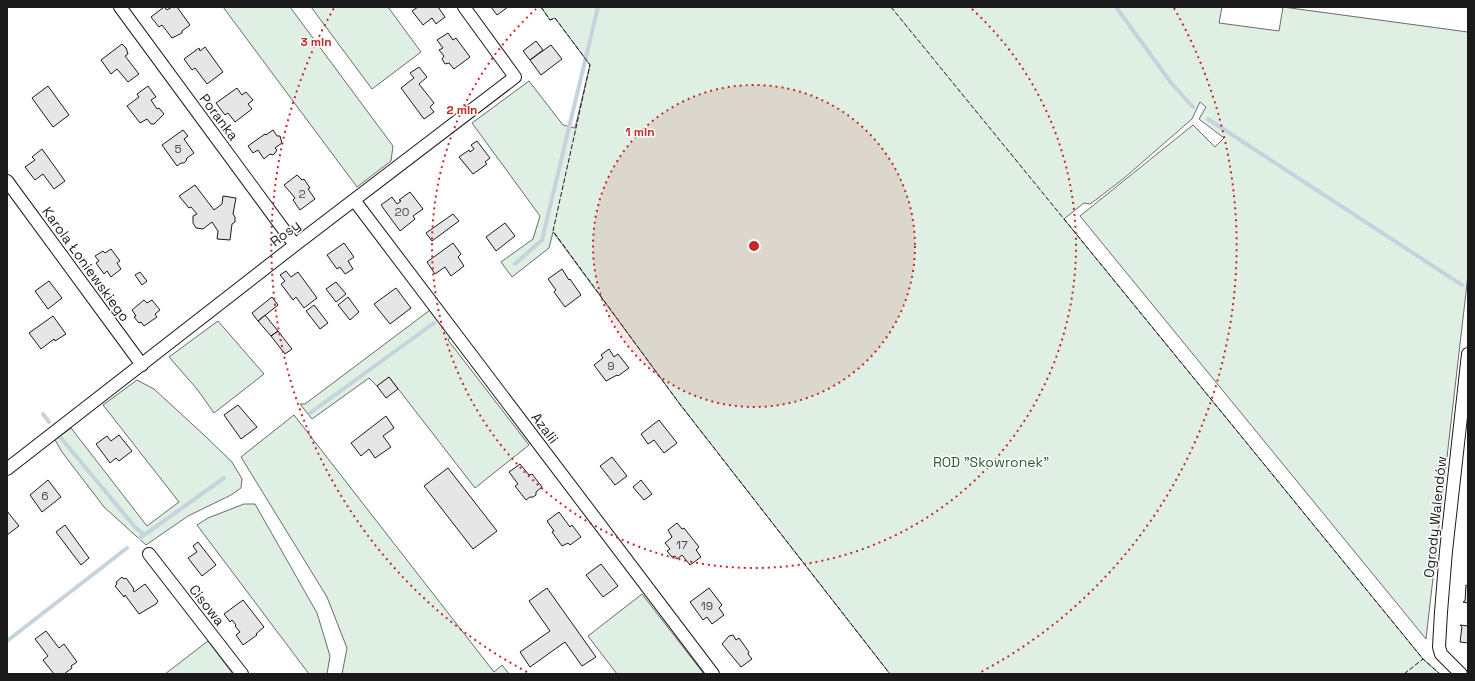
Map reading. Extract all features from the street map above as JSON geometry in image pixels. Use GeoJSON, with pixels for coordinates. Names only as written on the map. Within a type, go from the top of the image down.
{"type":"FeatureCollection","features":[{"type":"Feature","properties":{"kind":"street","name":"Poranka"},"geometry":{"type":"LineString","coordinates":[[120,7],[295,244]]}},
{"type":"Feature","properties":{"kind":"street","name":"Rosy"},"geometry":{"type":"LineString","coordinates":[[7,469],[295,244],[515,76],[464,7]]}},
{"type":"Feature","properties":{"kind":"street","name":"Karola Łoniewskiego"},"geometry":{"type":"LineString","coordinates":[[7,181],[142,365]]}},
{"type":"Feature","properties":{"kind":"street","name":"Azalii"},"geometry":{"type":"LineString","coordinates":[[354,200],[713,674]]}},
{"type":"Feature","properties":{"kind":"street","name":"Ogrody Walendów"},"geometry":{"type":"LineString","coordinates":[[1461,674],[1441,654],[1439,646],[1446,551],[1468,354]]}},
{"type":"Feature","properties":{"kind":"street","name":"Cisowa"},"geometry":{"type":"LineString","coordinates":[[149,554],[242,674]]}},
{"type":"Feature","properties":{"kind":"green space"},"geometry":{"type":"Polygon","coordinates":[[[223,7],[290,7],[393,146],[391,161],[357,187],[223,7]]]}},
{"type":"Feature","properties":{"kind":"green space"},"geometry":{"type":"Polygon","coordinates":[[[311,7],[388,7],[421,52],[372,89],[311,7]]]}},
{"type":"Feature","properties":{"kind":"green space","name":"ROD \"Skowronek\""},"geometry":{"type":"Polygon","coordinates":[[[541,7],[1222,7],[1219,23],[1279,31],[1283,7],[1468,32],[1468,275],[1426,639],[1080,216],[1193,125],[1215,147],[1224,138],[1199,119],[1206,107],[1200,102],[1192,119],[1123,179],[1093,202],[1090,204],[1084,203],[1064,219],[1423,659],[1440,674],[890,674],[679,403],[553,232],[549,248],[512,277],[501,262],[533,239],[540,216],[472,123],[529,81],[563,125],[575,128],[590,65],[555,18],[550,20],[541,7]]]}},
{"type":"Feature","properties":{"kind":"green space"},"geometry":{"type":"Polygon","coordinates":[[[430,310],[451,336],[448,340],[529,445],[475,488],[389,377],[377,386],[369,378],[312,419],[300,404],[305,404],[430,310]]]}},
{"type":"Feature","properties":{"kind":"green space"},"geometry":{"type":"Polygon","coordinates":[[[218,321],[264,374],[214,413],[197,389],[169,357],[218,321]]]}},
{"type":"Feature","properties":{"kind":"green space"},"geometry":{"type":"Polygon","coordinates":[[[137,380],[154,389],[204,435],[232,462],[242,479],[241,488],[231,495],[188,516],[146,545],[104,507],[62,452],[55,440],[71,428],[147,526],[179,502],[103,405],[137,380]]]}},
{"type":"Feature","properties":{"kind":"green space"},"geometry":{"type":"Polygon","coordinates":[[[294,415],[494,672],[502,665],[509,674],[342,674],[347,648],[327,597],[241,457],[294,415]]]}},
{"type":"Feature","properties":{"kind":"green space"},"geometry":{"type":"Polygon","coordinates":[[[244,504],[255,504],[317,613],[330,656],[327,674],[309,674],[197,525],[208,518],[244,504]]]}},
{"type":"Feature","properties":{"kind":"green space"},"geometry":{"type":"Polygon","coordinates":[[[642,594],[704,674],[617,674],[588,636],[642,594]]]}},
{"type":"Feature","properties":{"kind":"green space"},"geometry":{"type":"Polygon","coordinates":[[[208,641],[233,674],[165,674],[208,641]]]}},
{"type":"Feature","properties":{"kind":"building"},"geometry":{"type":"Polygon","coordinates":[[[164,7],[167,10],[172,7],[177,7],[190,25],[182,31],[182,33],[172,38],[162,25],[159,27],[151,17],[164,7]]]}},
{"type":"Feature","properties":{"kind":"building"},"geometry":{"type":"Polygon","coordinates":[[[418,7],[438,7],[445,17],[436,24],[432,18],[423,25],[412,11],[418,7]]]}},
{"type":"Feature","properties":{"kind":"building"},"geometry":{"type":"Polygon","coordinates":[[[491,7],[508,7],[497,15],[491,7]]]}},
{"type":"Feature","properties":{"kind":"building"},"geometry":{"type":"Polygon","coordinates":[[[448,33],[453,40],[456,38],[470,57],[454,69],[449,63],[445,64],[442,59],[444,56],[439,50],[443,48],[437,40],[448,33]]]}},
{"type":"Feature","properties":{"kind":"building"},"geometry":{"type":"Polygon","coordinates":[[[536,41],[543,50],[530,60],[523,51],[536,41]]]}},
{"type":"Feature","properties":{"kind":"building"},"geometry":{"type":"Polygon","coordinates":[[[122,44],[126,48],[128,54],[125,56],[139,74],[128,82],[117,69],[111,74],[101,60],[122,44]]]}},
{"type":"Feature","properties":{"kind":"building"},"geometry":{"type":"Polygon","coordinates":[[[551,45],[562,59],[541,75],[530,60],[551,45]]]}},
{"type":"Feature","properties":{"kind":"building"},"geometry":{"type":"Polygon","coordinates":[[[205,47],[223,72],[207,84],[195,68],[192,70],[184,59],[199,48],[200,51],[205,47]]]}},
{"type":"Feature","properties":{"kind":"building"},"geometry":{"type":"Polygon","coordinates":[[[419,67],[427,77],[419,84],[434,103],[430,107],[434,112],[424,119],[401,88],[414,78],[410,73],[419,67]]]}},
{"type":"Feature","properties":{"kind":"building"},"geometry":{"type":"Polygon","coordinates":[[[48,86],[69,115],[53,127],[32,98],[48,86]]]}},
{"type":"Feature","properties":{"kind":"building"},"geometry":{"type":"Polygon","coordinates":[[[148,86],[156,97],[151,100],[157,109],[159,108],[164,114],[154,124],[151,124],[147,119],[140,123],[127,106],[139,97],[137,94],[148,86]]]}},
{"type":"Feature","properties":{"kind":"building"},"geometry":{"type":"Polygon","coordinates":[[[237,88],[242,95],[246,92],[253,100],[248,104],[252,109],[235,122],[228,113],[225,115],[216,103],[237,88]]]}},
{"type":"Feature","properties":{"kind":"building"},"geometry":{"type":"Polygon","coordinates":[[[183,130],[188,136],[184,139],[194,153],[187,158],[184,163],[177,166],[162,145],[183,130]]]}},
{"type":"Feature","properties":{"kind":"building"},"geometry":{"type":"Polygon","coordinates":[[[273,130],[277,136],[280,136],[282,143],[275,148],[277,150],[275,153],[273,155],[270,154],[264,159],[258,150],[253,153],[248,146],[273,130]]]}},
{"type":"Feature","properties":{"kind":"building"},"geometry":{"type":"Polygon","coordinates":[[[477,141],[490,158],[485,162],[487,164],[473,174],[459,157],[469,150],[470,152],[474,149],[471,145],[477,141]]]}},
{"type":"Feature","properties":{"kind":"building"},"geometry":{"type":"Polygon","coordinates":[[[42,149],[65,181],[54,189],[43,174],[35,180],[25,167],[35,160],[32,157],[42,149]]]}},
{"type":"Feature","properties":{"kind":"building"},"geometry":{"type":"Polygon","coordinates":[[[297,175],[302,180],[304,179],[310,188],[308,189],[315,199],[300,210],[293,200],[295,198],[284,185],[297,175]]]}},
{"type":"Feature","properties":{"kind":"building"},"geometry":{"type":"Polygon","coordinates":[[[195,185],[214,210],[222,204],[223,196],[236,198],[233,214],[235,217],[235,222],[232,224],[230,240],[217,239],[218,231],[212,222],[203,229],[196,228],[193,223],[193,216],[197,214],[191,207],[189,208],[179,196],[195,185]]]}},
{"type":"Feature","properties":{"kind":"building"},"geometry":{"type":"Polygon","coordinates":[[[410,192],[423,209],[413,216],[415,219],[400,231],[381,205],[392,197],[397,204],[401,201],[399,200],[410,192]]]}},
{"type":"Feature","properties":{"kind":"building"},"geometry":{"type":"Polygon","coordinates":[[[453,214],[459,221],[432,241],[426,233],[453,214]]]}},
{"type":"Feature","properties":{"kind":"building"},"geometry":{"type":"Polygon","coordinates":[[[505,223],[515,236],[496,251],[486,237],[505,223]]]}},
{"type":"Feature","properties":{"kind":"building"},"geometry":{"type":"Polygon","coordinates":[[[344,243],[354,257],[348,261],[353,269],[345,274],[340,267],[337,269],[327,255],[344,243]]]}},
{"type":"Feature","properties":{"kind":"building"},"geometry":{"type":"Polygon","coordinates":[[[453,243],[461,254],[458,257],[464,266],[451,276],[445,267],[435,274],[427,262],[453,243]]]}},
{"type":"Feature","properties":{"kind":"building"},"geometry":{"type":"Polygon","coordinates":[[[111,249],[120,261],[117,263],[121,269],[111,277],[107,271],[104,274],[96,263],[99,261],[95,256],[103,251],[105,253],[111,249]]]}},
{"type":"Feature","properties":{"kind":"building"},"geometry":{"type":"Polygon","coordinates":[[[562,269],[581,295],[565,307],[554,292],[556,290],[548,279],[562,269]]]}},
{"type":"Feature","properties":{"kind":"building"},"geometry":{"type":"Polygon","coordinates":[[[286,271],[291,277],[298,272],[317,298],[304,308],[296,297],[293,300],[281,284],[285,281],[280,275],[286,271]]]}},
{"type":"Feature","properties":{"kind":"building"},"geometry":{"type":"Polygon","coordinates":[[[140,272],[147,281],[142,285],[135,275],[140,272]]]}},
{"type":"Feature","properties":{"kind":"building"},"geometry":{"type":"Polygon","coordinates":[[[49,281],[62,298],[48,309],[35,291],[49,281]]]}},
{"type":"Feature","properties":{"kind":"building"},"geometry":{"type":"Polygon","coordinates":[[[336,282],[346,294],[336,302],[326,289],[336,282]]]}},
{"type":"Feature","properties":{"kind":"building"},"geometry":{"type":"Polygon","coordinates":[[[396,288],[411,308],[390,324],[374,304],[396,288]]]}},
{"type":"Feature","properties":{"kind":"building"},"geometry":{"type":"Polygon","coordinates":[[[272,297],[278,305],[258,321],[252,313],[272,297]]]}},
{"type":"Feature","properties":{"kind":"building"},"geometry":{"type":"Polygon","coordinates":[[[348,297],[359,312],[350,320],[338,305],[348,297]]]}},
{"type":"Feature","properties":{"kind":"building"},"geometry":{"type":"Polygon","coordinates":[[[144,300],[147,303],[152,300],[160,310],[155,314],[157,317],[144,326],[134,317],[136,316],[132,310],[144,300]]]}},
{"type":"Feature","properties":{"kind":"building"},"geometry":{"type":"Polygon","coordinates":[[[314,305],[328,323],[320,329],[306,311],[314,305]]]}},
{"type":"Feature","properties":{"kind":"building"},"geometry":{"type":"Polygon","coordinates":[[[265,315],[278,331],[271,336],[258,321],[265,315]]]}},
{"type":"Feature","properties":{"kind":"building"},"geometry":{"type":"Polygon","coordinates":[[[53,316],[66,334],[55,341],[54,339],[41,349],[29,333],[53,316]]]}},
{"type":"Feature","properties":{"kind":"building"},"geometry":{"type":"Polygon","coordinates":[[[278,331],[292,349],[285,354],[271,336],[278,331]]]}},
{"type":"Feature","properties":{"kind":"building"},"geometry":{"type":"Polygon","coordinates":[[[609,349],[614,357],[618,354],[629,368],[618,376],[617,375],[606,381],[594,365],[603,358],[601,355],[609,349]]]}},
{"type":"Feature","properties":{"kind":"building"},"geometry":{"type":"Polygon","coordinates":[[[389,377],[398,389],[386,398],[377,386],[389,377]]]}},
{"type":"Feature","properties":{"kind":"building"},"geometry":{"type":"Polygon","coordinates":[[[238,405],[257,427],[241,439],[224,415],[238,405]]]}},
{"type":"Feature","properties":{"kind":"building"},"geometry":{"type":"Polygon","coordinates":[[[386,416],[394,428],[383,436],[391,447],[375,458],[369,449],[361,456],[351,443],[386,416]]]}},
{"type":"Feature","properties":{"kind":"building"},"geometry":{"type":"Polygon","coordinates":[[[659,420],[677,443],[664,453],[654,440],[648,444],[641,434],[659,420]]]}},
{"type":"Feature","properties":{"kind":"building"},"geometry":{"type":"Polygon","coordinates":[[[119,435],[132,451],[119,461],[116,458],[110,463],[96,444],[107,436],[111,441],[119,435]]]}},
{"type":"Feature","properties":{"kind":"building"},"geometry":{"type":"Polygon","coordinates":[[[612,457],[627,476],[615,485],[600,466],[612,457]]]}},
{"type":"Feature","properties":{"kind":"building"},"geometry":{"type":"Polygon","coordinates":[[[520,464],[529,475],[532,474],[542,487],[536,492],[536,495],[526,500],[515,486],[518,484],[509,472],[520,464]]]}},
{"type":"Feature","properties":{"kind":"building"},"geometry":{"type":"Polygon","coordinates":[[[448,468],[497,531],[473,549],[424,486],[448,468]]]}},
{"type":"Feature","properties":{"kind":"building"},"geometry":{"type":"Polygon","coordinates":[[[48,480],[61,497],[42,512],[30,495],[48,480]]]}},
{"type":"Feature","properties":{"kind":"building"},"geometry":{"type":"Polygon","coordinates":[[[641,480],[652,494],[644,500],[633,487],[641,480]]]}},
{"type":"Feature","properties":{"kind":"building"},"geometry":{"type":"Polygon","coordinates":[[[7,511],[19,526],[7,535],[7,511]]]}},
{"type":"Feature","properties":{"kind":"building"},"geometry":{"type":"Polygon","coordinates":[[[559,512],[570,527],[572,525],[581,537],[570,545],[568,543],[562,546],[552,532],[554,531],[547,521],[559,512]]]}},
{"type":"Feature","properties":{"kind":"building"},"geometry":{"type":"Polygon","coordinates":[[[677,523],[682,529],[684,528],[699,547],[696,550],[701,557],[690,565],[682,555],[677,559],[675,556],[672,557],[667,551],[670,549],[665,543],[672,537],[668,530],[677,523]]]}},
{"type":"Feature","properties":{"kind":"building"},"geometry":{"type":"Polygon","coordinates":[[[65,525],[89,558],[81,565],[56,532],[65,525]]]}},
{"type":"Feature","properties":{"kind":"building"},"geometry":{"type":"Polygon","coordinates":[[[198,542],[216,565],[202,576],[188,558],[197,552],[193,546],[198,542]]]}},
{"type":"Feature","properties":{"kind":"building"},"geometry":{"type":"Polygon","coordinates":[[[601,564],[618,586],[603,597],[586,575],[601,564]]]}},
{"type":"Feature","properties":{"kind":"building"},"geometry":{"type":"Polygon","coordinates":[[[122,577],[124,579],[126,578],[134,589],[134,592],[145,584],[158,601],[156,604],[139,614],[125,595],[124,597],[115,586],[117,584],[116,582],[122,577]]]}},
{"type":"Feature","properties":{"kind":"building"},"geometry":{"type":"Polygon","coordinates":[[[1466,585],[1468,586],[1468,603],[1463,602],[1465,601],[1466,585]]]}},
{"type":"Feature","properties":{"kind":"building"},"geometry":{"type":"Polygon","coordinates":[[[547,588],[596,657],[582,666],[565,642],[530,667],[520,652],[550,631],[529,601],[547,588]]]}},
{"type":"Feature","properties":{"kind":"building"},"geometry":{"type":"Polygon","coordinates":[[[709,588],[722,605],[719,608],[724,615],[712,624],[707,617],[703,620],[690,602],[709,588]]]}},
{"type":"Feature","properties":{"kind":"building"},"geometry":{"type":"Polygon","coordinates":[[[243,600],[264,627],[256,634],[257,635],[243,645],[236,635],[240,632],[235,626],[236,625],[232,620],[230,622],[224,614],[243,600]]]}},
{"type":"Feature","properties":{"kind":"building"},"geometry":{"type":"Polygon","coordinates":[[[1460,625],[1468,626],[1468,643],[1460,642],[1462,627],[1460,625]]]}},
{"type":"Feature","properties":{"kind":"building"},"geometry":{"type":"Polygon","coordinates":[[[46,631],[59,648],[64,644],[77,662],[64,674],[54,674],[43,660],[48,656],[35,639],[46,631]]]}},
{"type":"Feature","properties":{"kind":"building"},"geometry":{"type":"Polygon","coordinates":[[[733,635],[736,640],[739,638],[752,659],[741,667],[722,644],[729,636],[733,635]]]}},
{"type":"Feature","properties":{"kind":"waterway"},"geometry":{"type":"LineString","coordinates":[[515,264],[542,240],[598,7]]}},
{"type":"Feature","properties":{"kind":"waterway"},"geometry":{"type":"LineString","coordinates":[[1116,7],[1172,84],[1193,107]]}},
{"type":"Feature","properties":{"kind":"waterway"},"geometry":{"type":"LineString","coordinates":[[1208,119],[1462,285]]}},
{"type":"Feature","properties":{"kind":"waterway"},"geometry":{"type":"LineString","coordinates":[[310,413],[434,323]]}},
{"type":"Feature","properties":{"kind":"waterway"},"geometry":{"type":"LineString","coordinates":[[43,414],[49,422]]}},
{"type":"Feature","properties":{"kind":"waterway"},"geometry":{"type":"LineString","coordinates":[[61,438],[135,527],[144,535]]}},
{"type":"Feature","properties":{"kind":"waterway"},"geometry":{"type":"LineString","coordinates":[[140,538],[224,478]]}},
{"type":"Feature","properties":{"kind":"waterway"},"geometry":{"type":"LineString","coordinates":[[7,641],[127,548]]}},
{"type":"Feature","properties":{"kind":"fence"},"geometry":{"type":"LineString","coordinates":[[541,7],[550,20],[555,18],[590,65],[553,231],[679,403],[890,674]]}},
{"type":"Feature","properties":{"kind":"fence"},"geometry":{"type":"LineString","coordinates":[[891,7],[1423,659],[1440,674]]}},
{"type":"Feature","properties":{"kind":"fence"},"geometry":{"type":"LineString","coordinates":[[1404,674],[1423,659]]}}]}
